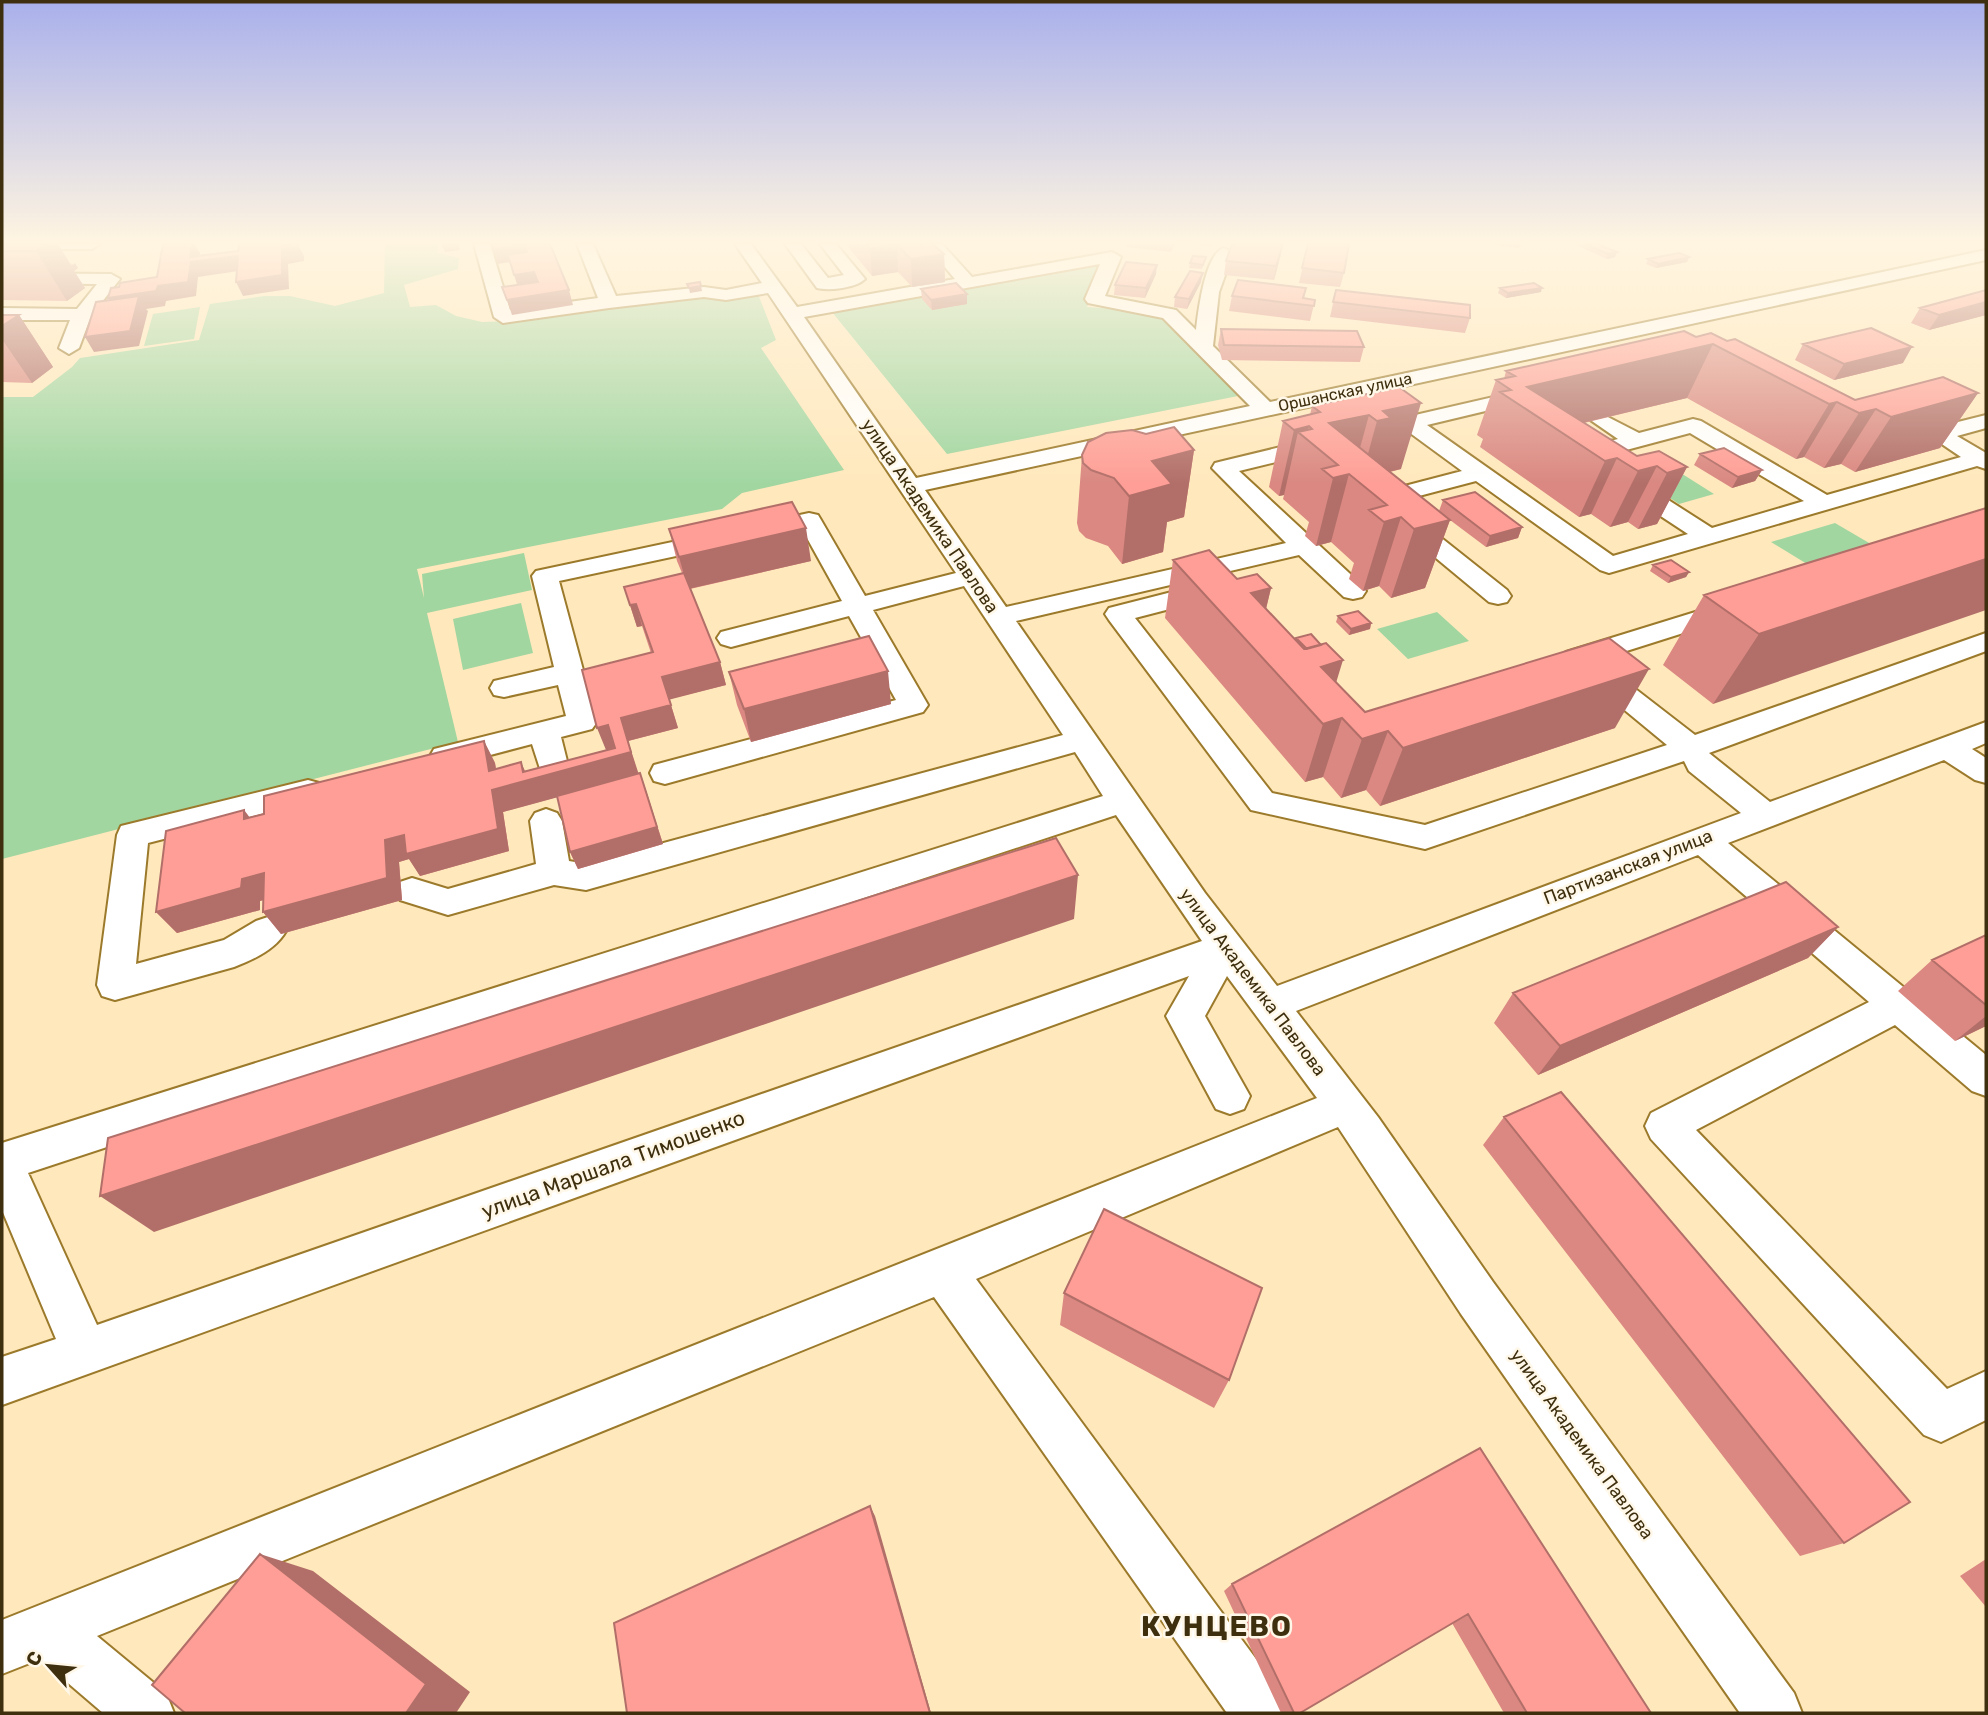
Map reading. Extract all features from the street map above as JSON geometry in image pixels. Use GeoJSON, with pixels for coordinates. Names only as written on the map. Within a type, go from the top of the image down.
{"type":"FeatureCollection","features":[{"type":"Feature","properties":{"kind":"street"},"geometry":{"type":"LineString","coordinates":[[69,348],[78,324]]}},
{"type":"Feature","properties":{"kind":"street","name":"улица Академика Павлова"},"geometry":{"type":"LineString","coordinates":[[798,324],[1225,948],[1345,1105],[1477,1298],[1774,1713]]}},
{"type":"Feature","properties":{"kind":"street"},"geometry":{"type":"LineString","coordinates":[[1179,324],[1265,409]]}},
{"type":"Feature","properties":{"kind":"street"},"geometry":{"type":"LineString","coordinates":[[1203,348],[1206,324]]}},
{"type":"Feature","properties":{"kind":"street","name":"Оршанская улица"},"geometry":{"type":"LineString","coordinates":[[910,486],[1337,393],[1671,324]]}},
{"type":"Feature","properties":{"kind":"street"},"geometry":{"type":"LineString","coordinates":[[1635,332],[1668,348]]}},
{"type":"Feature","properties":{"kind":"street"},"geometry":{"type":"LineString","coordinates":[[1353,591],[1223,468],[1552,390]]}},
{"type":"Feature","properties":{"kind":"street"},"geometry":{"type":"LineString","coordinates":[[1337,393],[1362,411],[1399,426],[1480,473],[1609,565],[1706,535],[1977,462]]}},
{"type":"Feature","properties":{"kind":"street"},"geometry":{"type":"LineString","coordinates":[[1600,419],[1636,441]]}},
{"type":"Feature","properties":{"kind":"street"},"geometry":{"type":"LineString","coordinates":[[1977,462],[1938,434],[1986,421]]}},
{"type":"Feature","properties":{"kind":"street"},"geometry":{"type":"LineString","coordinates":[[1706,535],[1583,455],[1693,426],[1824,503]]}},
{"type":"Feature","properties":{"kind":"street"},"geometry":{"type":"LineString","coordinates":[[1480,473],[1378,500],[1498,596]]}},
{"type":"Feature","properties":{"kind":"street"},"geometry":{"type":"LineString","coordinates":[[424,762],[582,722],[545,576],[809,520],[913,705],[665,773]]}},
{"type":"Feature","properties":{"kind":"street"},"geometry":{"type":"LineString","coordinates":[[998,617],[1304,546]]}},
{"type":"Feature","properties":{"kind":"street"},"geometry":{"type":"LineString","coordinates":[[732,638],[970,577]]}},
{"type":"Feature","properties":{"kind":"street"},"geometry":{"type":"LineString","coordinates":[[1232,596],[1222,587],[1118,614],[1262,802],[1425,837],[1691,748],[1986,641]]}},
{"type":"Feature","properties":{"kind":"street"},"geometry":{"type":"LineString","coordinates":[[1750,603],[1565,663],[1691,748],[1700,763],[1766,816]]}},
{"type":"Feature","properties":{"kind":"street"},"geometry":{"type":"LineString","coordinates":[[504,688],[569,673]]}},
{"type":"Feature","properties":{"kind":"street"},"geometry":{"type":"LineString","coordinates":[[544,732],[555,773]]}},
{"type":"Feature","properties":{"kind":"street","name":"Партизанская улица"},"geometry":{"type":"LineString","coordinates":[[1270,1004],[1986,732]]}},
{"type":"Feature","properties":{"kind":"street"},"geometry":{"type":"LineString","coordinates":[[412,891],[447,902],[554,872],[586,877],[1082,740]]}},
{"type":"Feature","properties":{"kind":"street"},"geometry":{"type":"LineString","coordinates":[[1947,747],[1986,772]]}},
{"type":"Feature","properties":{"kind":"street"},"geometry":{"type":"LineString","coordinates":[[268,931],[234,951],[115,985],[133,835],[332,785]]}},
{"type":"Feature","properties":{"kind":"street"},"geometry":{"type":"LineString","coordinates":[[85,1351],[3,1162],[1123,801]]}},
{"type":"Feature","properties":{"kind":"street"},"geometry":{"type":"LineString","coordinates":[[546,821],[554,872]]}},
{"type":"Feature","properties":{"kind":"street"},"geometry":{"type":"LineString","coordinates":[[1701,839],[1986,1079]]}},
{"type":"Feature","properties":{"kind":"street"},"geometry":{"type":"LineString","coordinates":[[1225,948],[1185,1016],[1230,1096]]}},
{"type":"Feature","properties":{"kind":"street","name":"улица Маршала Тимошенко"},"geometry":{"type":"LineString","coordinates":[[2,1381],[1225,948]]}},
{"type":"Feature","properties":{"kind":"street"},"geometry":{"type":"LineString","coordinates":[[1899,1005],[1665,1126],[1941,1418],[1986,1395]]}},
{"type":"Feature","properties":{"kind":"street"},"geometry":{"type":"LineString","coordinates":[[24,1638],[943,1271],[1345,1105]]}},
{"type":"Feature","properties":{"kind":"street"},"geometry":{"type":"LineString","coordinates":[[943,1271],[1261,1713]]}},
{"type":"Feature","properties":{"kind":"street"},"geometry":{"type":"LineString","coordinates":[[24,1638],[146,1713]]}},
{"type":"Feature","properties":{"kind":"green space"},"geometry":{"type":"Polygon","coordinates":[[[150,324],[197,324],[194,339],[144,346],[150,324]]]}},
{"type":"Feature","properties":{"kind":"green space"},"geometry":{"type":"Polygon","coordinates":[[[204,324],[770,324],[776,340],[761,348],[844,470],[742,493],[722,509],[417,569],[424,598],[422,574],[524,553],[532,590],[427,613],[458,742],[2,859],[2,397],[33,397],[80,358],[199,340],[204,324]]]}},
{"type":"Feature","properties":{"kind":"green space"},"geometry":{"type":"Polygon","coordinates":[[[842,324],[1173,324],[1248,394],[947,454],[842,324]]]}},
{"type":"Feature","properties":{"kind":"green space"},"geometry":{"type":"Polygon","coordinates":[[[1649,453],[1714,494],[1679,504],[1615,462],[1649,453]]]}},
{"type":"Feature","properties":{"kind":"green space"},"geometry":{"type":"Polygon","coordinates":[[[1835,523],[1876,547],[1812,567],[1771,542],[1835,523]]]}},
{"type":"Feature","properties":{"kind":"green space"},"geometry":{"type":"Polygon","coordinates":[[[521,603],[533,653],[463,670],[453,619],[521,603]]]}},
{"type":"Feature","properties":{"kind":"green space"},"geometry":{"type":"Polygon","coordinates":[[[1437,612],[1469,641],[1408,659],[1377,629],[1437,612]]]}},
{"type":"Feature","properties":{"kind":"building"},"geometry":{"type":"Polygon","coordinates":[[[89,324],[132,324],[130,331],[85,337],[89,324]]]}},
{"type":"Feature","properties":{"kind":"building"},"geometry":{"type":"Polygon","coordinates":[[[1871,328],[1912,347],[1844,364],[1803,344],[1871,328]]]}},
{"type":"Feature","properties":{"kind":"building"},"geometry":{"type":"Polygon","coordinates":[[[1221,329],[1357,331],[1364,347],[1224,345],[1221,329]]]}},
{"type":"Feature","properties":{"kind":"building"},"geometry":{"type":"Polygon","coordinates":[[[1684,331],[1696,337],[1711,333],[1727,341],[1735,339],[1855,400],[1943,377],[1978,393],[1891,417],[1876,409],[1859,413],[1837,402],[1829,404],[1713,344],[1527,387],[1637,456],[1659,451],[1687,467],[1667,473],[1657,466],[1638,471],[1617,458],[1605,461],[1500,392],[1511,390],[1496,380],[1515,376],[1506,371],[1684,331]]]}},
{"type":"Feature","properties":{"kind":"building"},"geometry":{"type":"Polygon","coordinates":[[[1399,387],[1421,403],[1383,411],[1391,418],[1377,421],[1369,415],[1329,423],[1450,520],[1414,529],[1401,517],[1384,522],[1369,510],[1387,505],[1349,474],[1333,478],[1322,469],[1338,465],[1298,432],[1312,429],[1309,426],[1294,430],[1283,421],[1320,412],[1312,406],[1399,387]]]}},
{"type":"Feature","properties":{"kind":"building"},"geometry":{"type":"Polygon","coordinates":[[[1174,427],[1194,450],[1152,461],[1172,484],[1129,496],[1114,478],[1091,470],[1083,463],[1082,455],[1088,442],[1106,433],[1132,430],[1146,434],[1174,427]]]}},
{"type":"Feature","properties":{"kind":"building"},"geometry":{"type":"Polygon","coordinates":[[[1724,448],[1762,470],[1738,477],[1700,454],[1724,448]]]}},
{"type":"Feature","properties":{"kind":"building"},"geometry":{"type":"Polygon","coordinates":[[[1475,492],[1522,527],[1490,536],[1443,500],[1475,492]]]}},
{"type":"Feature","properties":{"kind":"building"},"geometry":{"type":"Polygon","coordinates":[[[792,502],[806,528],[679,557],[669,529],[792,502]]]}},
{"type":"Feature","properties":{"kind":"building"},"geometry":{"type":"Polygon","coordinates":[[[1986,508],[1986,559],[1759,634],[1704,595],[1986,508]]]}},
{"type":"Feature","properties":{"kind":"building"},"geometry":{"type":"Polygon","coordinates":[[[1209,550],[1237,579],[1257,574],[1271,588],[1251,593],[1304,649],[1326,643],[1343,660],[1321,667],[1365,712],[1609,638],[1649,669],[1403,748],[1388,731],[1362,739],[1342,718],[1323,724],[1173,560],[1209,550]]]}},
{"type":"Feature","properties":{"kind":"building"},"geometry":{"type":"Polygon","coordinates":[[[1671,560],[1689,572],[1671,577],[1653,565],[1671,560]]]}},
{"type":"Feature","properties":{"kind":"building"},"geometry":{"type":"Polygon","coordinates":[[[684,573],[720,662],[662,677],[671,705],[621,718],[631,752],[492,790],[498,829],[406,854],[404,835],[385,840],[387,878],[263,912],[264,873],[242,879],[241,888],[156,912],[166,831],[244,810],[244,819],[264,814],[264,796],[484,741],[489,771],[521,762],[523,772],[615,748],[608,725],[597,728],[582,670],[653,652],[636,604],[630,605],[624,587],[684,573]]]}},
{"type":"Feature","properties":{"kind":"building"},"geometry":{"type":"Polygon","coordinates":[[[1358,611],[1371,623],[1351,629],[1338,616],[1358,611]]]}},
{"type":"Feature","properties":{"kind":"building"},"geometry":{"type":"Polygon","coordinates":[[[1311,634],[1321,645],[1307,649],[1296,638],[1311,634]]]}},
{"type":"Feature","properties":{"kind":"building"},"geometry":{"type":"Polygon","coordinates":[[[869,636],[888,671],[744,709],[729,672],[869,636]]]}},
{"type":"Feature","properties":{"kind":"building"},"geometry":{"type":"Polygon","coordinates":[[[640,773],[657,827],[570,852],[557,796],[640,773]]]}},
{"type":"Feature","properties":{"kind":"building"},"geometry":{"type":"Polygon","coordinates":[[[1056,838],[1078,875],[100,1196],[108,1138],[1056,838]]]}},
{"type":"Feature","properties":{"kind":"building"},"geometry":{"type":"Polygon","coordinates":[[[1786,882],[1838,927],[1560,1046],[1513,993],[1786,882]]]}},
{"type":"Feature","properties":{"kind":"building"},"geometry":{"type":"Polygon","coordinates":[[[1986,935],[1986,1005],[1932,960],[1986,935]]]}},
{"type":"Feature","properties":{"kind":"building"},"geometry":{"type":"Polygon","coordinates":[[[1561,1092],[1910,1502],[1844,1543],[1504,1117],[1561,1092]]]}},
{"type":"Feature","properties":{"kind":"building"},"geometry":{"type":"Polygon","coordinates":[[[1104,1209],[1262,1288],[1229,1380],[1064,1293],[1104,1209]]]}},
{"type":"Feature","properties":{"kind":"building"},"geometry":{"type":"Polygon","coordinates":[[[1480,1448],[1651,1713],[1527,1713],[1468,1614],[1300,1713],[1294,1713],[1232,1584],[1480,1448]]]}},
{"type":"Feature","properties":{"kind":"building"},"geometry":{"type":"Polygon","coordinates":[[[870,1506],[930,1713],[627,1713],[614,1623],[870,1506]]]}},
{"type":"Feature","properties":{"kind":"building"},"geometry":{"type":"Polygon","coordinates":[[[260,1554],[426,1684],[406,1713],[185,1713],[152,1685],[260,1554]]]}},
{"type":"Feature","properties":{"kind":"district","name":"КУНЦЕВО"},"geometry":{"type":"Point","coordinates":[1217,1626]}}]}
